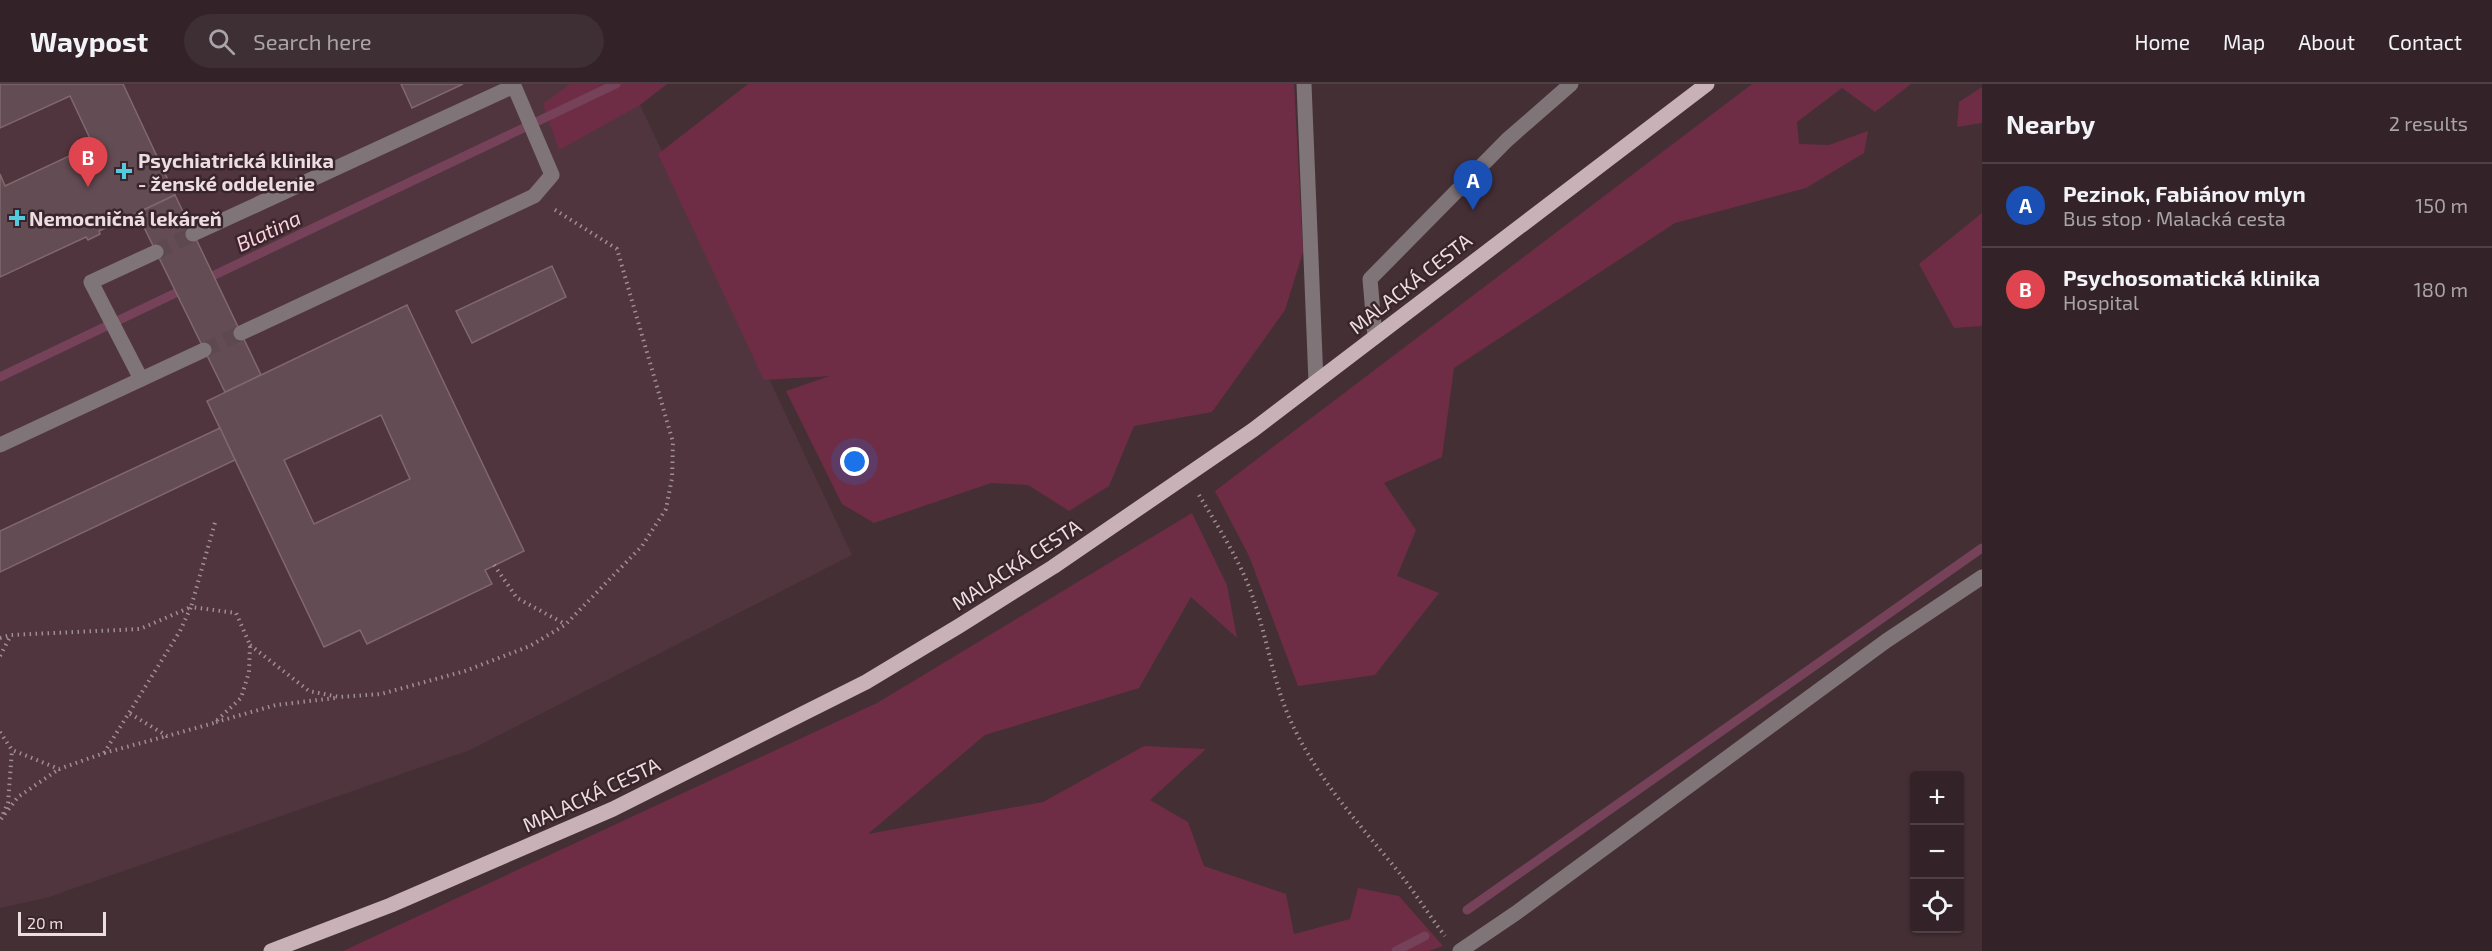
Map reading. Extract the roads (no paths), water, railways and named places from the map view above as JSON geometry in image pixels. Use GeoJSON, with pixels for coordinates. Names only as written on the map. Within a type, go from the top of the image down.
{"type":"FeatureCollection","features":[{"type":"Feature","properties":{"kind":"main road","name":"MALACKÁ CESTA"},"geometry":{"type":"LineString","coordinates":[[271,951],[391,905],[603,813],[855,687],[1053,567],[1187,476],[1316,382],[1707,84]]}},
{"type":"Feature","properties":{"kind":"lane"},"geometry":{"type":"LineString","coordinates":[[1304,84],[1316,382]]}},
{"type":"Feature","properties":{"kind":"lane"},"geometry":{"type":"LineString","coordinates":[[1375,337],[1370,279],[1507,140],[1571,84]]}},
{"type":"Feature","properties":{"kind":"lane"},"geometry":{"type":"LineString","coordinates":[[194,234],[513,86],[552,175],[534,196],[242,333]]}},
{"type":"Feature","properties":{"kind":"lane"},"geometry":{"type":"LineString","coordinates":[[141,379],[91,282],[156,252]]}},
{"type":"Feature","properties":{"kind":"lane"},"geometry":{"type":"LineString","coordinates":[[0,445],[204,350]]}},
{"type":"Feature","properties":{"kind":"lane"},"geometry":{"type":"LineString","coordinates":[[1455,947],[1516,914],[1886,641],[1982,577]]}},
{"type":"Feature","properties":{"kind":"waterway","name":"Blatina"},"geometry":{"type":"LineString","coordinates":[[204,280],[616,84]]}},
{"type":"Feature","properties":{"kind":"waterway","name":"Blatina"},"geometry":{"type":"LineString","coordinates":[[0,377],[186,288]]}},
{"type":"Feature","properties":{"kind":"waterway"},"geometry":{"type":"LineString","coordinates":[[1467,910],[1982,548]]}},
{"type":"Feature","properties":{"kind":"waterway"},"geometry":{"type":"LineString","coordinates":[[1396,951],[1425,936]]}},
{"type":"Feature","properties":{"kind":"tunnel"},"geometry":{"type":"LineString","coordinates":[[156,252],[193,234]]}},
{"type":"Feature","properties":{"kind":"tunnel"},"geometry":{"type":"LineString","coordinates":[[204,350],[241,333]]}},
{"type":"Feature","properties":{"kind":"place","name":"Psychiatrická klinika - ženské oddelenie"},"geometry":{"type":"Point","coordinates":[124,171]}},
{"type":"Feature","properties":{"kind":"place","name":"Psychosomatická klinika"},"geometry":{"type":"Point","coordinates":[88,187]}},
{"type":"Feature","properties":{"kind":"place","name":"Pezinok, Fabiánov mlyn"},"geometry":{"type":"Point","coordinates":[1473,210]}},
{"type":"Feature","properties":{"kind":"place","name":"Nemocničná lekáreň"},"geometry":{"type":"Point","coordinates":[17,218]}}]}
